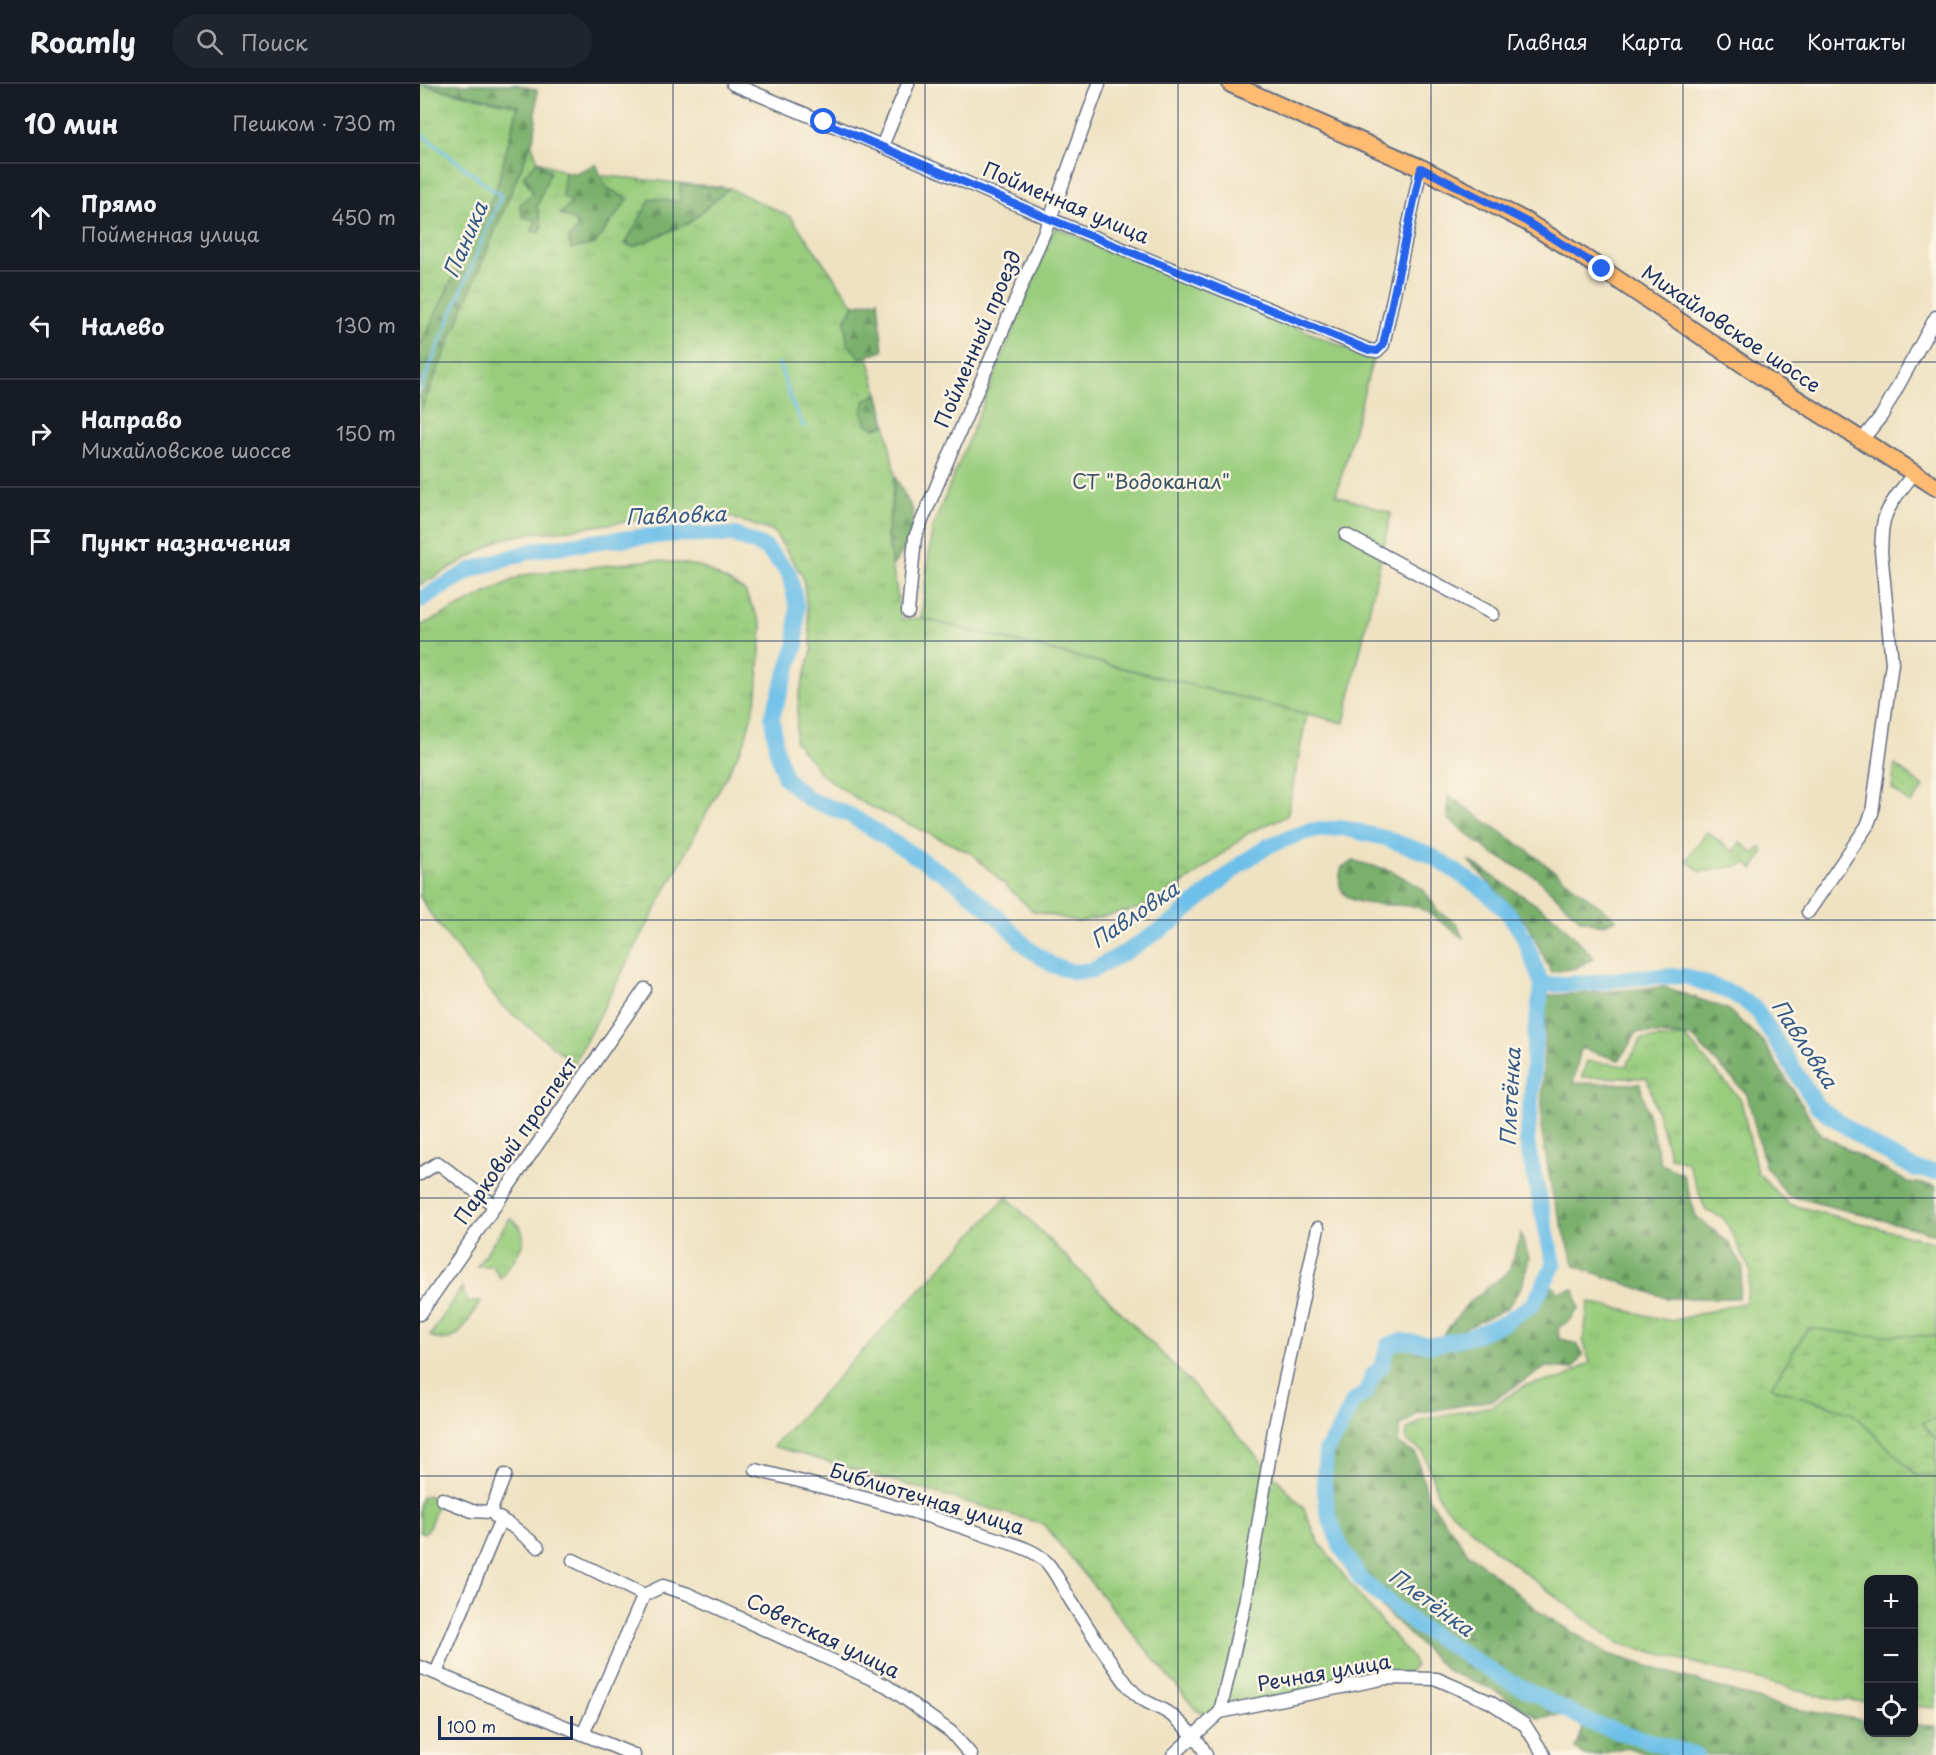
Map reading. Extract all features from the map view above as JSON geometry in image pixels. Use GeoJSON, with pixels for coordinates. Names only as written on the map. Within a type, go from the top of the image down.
{"type":"FeatureCollection","features":[{"type":"Feature","properties":{"kind":"main road","name":"Михайловское шоссе"},"geometry":{"type":"LineString","coordinates":[[1231,84],[1421,168],[1496,206],[1567,247],[1680,320],[1762,377],[1936,486]]}},
{"type":"Feature","properties":{"kind":"street"},"geometry":{"type":"LineString","coordinates":[[882,146],[908,84]]}},
{"type":"Feature","properties":{"kind":"street","name":"Пойменный проезд"},"geometry":{"type":"LineString","coordinates":[[909,612],[915,537],[1050,219],[1099,84]]}},
{"type":"Feature","properties":{"kind":"street","name":"Пойменная улица"},"geometry":{"type":"LineString","coordinates":[[737,85],[1050,219],[1369,350],[1377,351],[1383,345],[1421,168]]}},
{"type":"Feature","properties":{"kind":"street"},"geometry":{"type":"LineString","coordinates":[[1862,440],[1882,415],[1936,316]]}},
{"type":"Feature","properties":{"kind":"street"},"geometry":{"type":"LineString","coordinates":[[1808,912],[1867,826],[1872,813],[1892,663],[1881,551],[1882,533],[1884,518],[1915,472]]}},
{"type":"Feature","properties":{"kind":"street"},"geometry":{"type":"LineString","coordinates":[[1346,535],[1493,614]]}},
{"type":"Feature","properties":{"kind":"street","name":"Парковый проспект"},"geometry":{"type":"LineString","coordinates":[[420,1314],[645,989]]}},
{"type":"Feature","properties":{"kind":"street"},"geometry":{"type":"LineString","coordinates":[[420,1174],[438,1163],[495,1206]]}},
{"type":"Feature","properties":{"kind":"street"},"geometry":{"type":"LineString","coordinates":[[1221,1712],[1245,1603],[1274,1430],[1318,1228]]}},
{"type":"Feature","properties":{"kind":"street","name":"Библиотечная улица"},"geometry":{"type":"LineString","coordinates":[[756,1470],[963,1527],[1023,1548],[1036,1555],[1048,1565],[1130,1689],[1142,1700],[1166,1711],[1194,1736],[1206,1755]]}},
{"type":"Feature","properties":{"kind":"street"},"geometry":{"type":"LineString","coordinates":[[436,1674],[496,1515],[505,1475]]}},
{"type":"Feature","properties":{"kind":"street"},"geometry":{"type":"LineString","coordinates":[[442,1499],[472,1511],[496,1515],[538,1547]]}},
{"type":"Feature","properties":{"kind":"street"},"geometry":{"type":"LineString","coordinates":[[573,1560],[644,1596],[583,1734]]}},
{"type":"Feature","properties":{"kind":"street","name":"Советская улица"},"geometry":{"type":"LineString","coordinates":[[644,1596],[663,1586],[688,1594],[887,1686],[951,1732],[971,1755]]}},
{"type":"Feature","properties":{"kind":"street"},"geometry":{"type":"LineString","coordinates":[[420,1667],[583,1734],[612,1751],[634,1755]]}},
{"type":"Feature","properties":{"kind":"street","name":"Речная улица"},"geometry":{"type":"LineString","coordinates":[[1173,1755],[1221,1712],[1386,1677],[1437,1679],[1490,1702],[1525,1725],[1544,1755]]}},
{"type":"Feature","properties":{"kind":"green space"},"geometry":{"type":"Polygon","coordinates":[[[420,84],[515,84],[537,90],[535,134],[420,413],[420,346],[497,187],[518,106],[420,84]]]}},
{"type":"Feature","properties":{"kind":"green space"},"geometry":{"type":"Polygon","coordinates":[[[420,85],[518,106],[538,161],[565,172],[729,188],[791,217],[854,305],[886,424],[895,476],[887,537],[902,620],[921,618],[1307,714],[1287,816],[1250,832],[1190,879],[1145,907],[1079,922],[1033,911],[971,853],[863,803],[821,774],[795,741],[799,695],[812,650],[803,576],[774,532],[722,514],[622,522],[531,533],[502,539],[420,585],[420,85]]]}},
{"type":"Feature","properties":{"kind":"green space"},"geometry":{"type":"Polygon","coordinates":[[[538,161],[550,172],[537,207],[542,226],[540,233],[532,231],[536,220],[523,217],[520,205],[533,192],[523,176],[538,161]]]}},
{"type":"Feature","properties":{"kind":"green space"},"geometry":{"type":"Polygon","coordinates":[[[596,164],[606,187],[628,199],[595,244],[571,249],[569,238],[578,229],[575,221],[560,214],[572,203],[562,196],[565,172],[576,173],[596,164]]]}},
{"type":"Feature","properties":{"kind":"green space"},"geometry":{"type":"Polygon","coordinates":[[[680,184],[729,188],[689,223],[633,247],[625,244],[651,198],[680,202],[680,184]]]}},
{"type":"Feature","properties":{"kind":"green space","name":"СТ \"Водоканал\""},"geometry":{"type":"Polygon","coordinates":[[[1055,227],[1373,359],[1336,495],[1391,513],[1344,723],[921,618],[932,529],[1055,227]]]}},
{"type":"Feature","properties":{"kind":"green space"},"geometry":{"type":"Polygon","coordinates":[[[878,300],[883,351],[861,358],[847,344],[845,322],[854,305],[878,300]]]}},
{"type":"Feature","properties":{"kind":"green space"},"geometry":{"type":"Polygon","coordinates":[[[878,393],[886,425],[875,428],[867,425],[862,412],[865,400],[878,393]]]}},
{"type":"Feature","properties":{"kind":"green space"},"geometry":{"type":"Polygon","coordinates":[[[895,476],[913,511],[913,536],[892,564],[887,537],[895,476]]]}},
{"type":"Feature","properties":{"kind":"green space"},"geometry":{"type":"Polygon","coordinates":[[[653,560],[700,566],[744,590],[762,626],[757,695],[745,741],[574,1063],[500,1004],[420,897],[420,626],[523,575],[653,560]]]}},
{"type":"Feature","properties":{"kind":"green space"},"geometry":{"type":"Polygon","coordinates":[[[1895,765],[1924,787],[1911,804],[1892,789],[1895,765]]]}},
{"type":"Feature","properties":{"kind":"green space"},"geometry":{"type":"Polygon","coordinates":[[[1448,795],[1531,853],[1616,919],[1602,925],[1580,919],[1536,877],[1493,854],[1448,819],[1448,795]]]}},
{"type":"Feature","properties":{"kind":"green space"},"geometry":{"type":"Polygon","coordinates":[[[1707,832],[1734,852],[1740,842],[1755,854],[1760,847],[1763,854],[1753,869],[1748,864],[1701,872],[1686,860],[1707,832]]]}},
{"type":"Feature","properties":{"kind":"green space"},"geometry":{"type":"Polygon","coordinates":[[[1468,860],[1555,917],[1594,958],[1576,968],[1551,972],[1529,926],[1468,860]]]}},
{"type":"Feature","properties":{"kind":"green space"},"geometry":{"type":"Polygon","coordinates":[[[1354,861],[1392,871],[1423,889],[1438,911],[1457,924],[1463,938],[1433,916],[1416,907],[1364,903],[1343,893],[1340,882],[1342,867],[1354,861]]]}},
{"type":"Feature","properties":{"kind":"green space"},"geometry":{"type":"Polygon","coordinates":[[[1665,987],[1727,1009],[1763,1042],[1820,1134],[1907,1182],[1936,1186],[1936,1234],[1787,1195],[1765,1166],[1747,1094],[1692,1037],[1637,1032],[1619,1060],[1581,1048],[1573,1083],[1640,1084],[1661,1164],[1683,1174],[1696,1216],[1728,1242],[1743,1268],[1739,1298],[1666,1298],[1575,1266],[1553,1197],[1541,1127],[1546,996],[1665,987]]]}},
{"type":"Feature","properties":{"kind":"green space"},"geometry":{"type":"Polygon","coordinates":[[[1685,1037],[1741,1100],[1757,1172],[1788,1204],[1936,1243],[1936,1708],[1918,1706],[1918,1575],[1864,1575],[1864,1702],[1832,1699],[1618,1643],[1493,1549],[1440,1501],[1424,1453],[1406,1440],[1407,1430],[1425,1419],[1492,1406],[1526,1385],[1563,1378],[1590,1363],[1583,1340],[1589,1302],[1671,1321],[1746,1302],[1751,1272],[1724,1218],[1706,1211],[1687,1162],[1670,1157],[1647,1078],[1582,1077],[1587,1061],[1626,1066],[1641,1039],[1685,1037]]]}},
{"type":"Feature","properties":{"kind":"green space"},"geometry":{"type":"Polygon","coordinates":[[[1007,1197],[1189,1381],[1304,1509],[1318,1541],[1357,1593],[1413,1659],[1415,1666],[1409,1672],[1204,1713],[1196,1710],[1043,1524],[773,1446],[1007,1197]]]}},
{"type":"Feature","properties":{"kind":"green space"},"geometry":{"type":"Polygon","coordinates":[[[510,1218],[523,1233],[523,1240],[517,1255],[500,1278],[493,1266],[477,1266],[510,1218]]]}},
{"type":"Feature","properties":{"kind":"green space"},"geometry":{"type":"Polygon","coordinates":[[[1521,1234],[1529,1258],[1522,1287],[1507,1308],[1452,1335],[1444,1334],[1468,1303],[1509,1271],[1521,1234]]]}},
{"type":"Feature","properties":{"kind":"green space"},"geometry":{"type":"Polygon","coordinates":[[[1547,1281],[1559,1292],[1574,1289],[1579,1308],[1571,1319],[1558,1328],[1559,1338],[1577,1344],[1583,1354],[1573,1369],[1546,1367],[1493,1400],[1418,1413],[1400,1427],[1398,1444],[1416,1454],[1428,1498],[1468,1553],[1541,1613],[1608,1654],[1783,1707],[1864,1720],[1864,1737],[1918,1737],[1918,1725],[1936,1726],[1936,1755],[1652,1755],[1626,1747],[1598,1755],[1584,1755],[1576,1749],[1583,1727],[1563,1715],[1538,1718],[1494,1690],[1448,1671],[1382,1608],[1377,1593],[1361,1580],[1340,1545],[1328,1514],[1324,1482],[1326,1451],[1340,1429],[1353,1401],[1366,1393],[1372,1376],[1382,1366],[1388,1345],[1401,1341],[1433,1345],[1472,1336],[1504,1323],[1533,1304],[1547,1281]]]}},
{"type":"Feature","properties":{"kind":"green space"},"geometry":{"type":"Polygon","coordinates":[[[462,1287],[468,1303],[481,1301],[466,1325],[455,1336],[448,1339],[430,1336],[462,1287]]]}},
{"type":"Feature","properties":{"kind":"green space"},"geometry":{"type":"Polygon","coordinates":[[[1808,1328],[1864,1335],[1936,1336],[1936,1418],[1922,1423],[1936,1439],[1936,1475],[1916,1475],[1852,1413],[1771,1387],[1808,1328]]]}},
{"type":"Feature","properties":{"kind":"green space"},"geometry":{"type":"Polygon","coordinates":[[[427,1495],[436,1498],[438,1504],[428,1530],[424,1533],[420,1531],[420,1502],[422,1497],[427,1495]]]}},
{"type":"Feature","properties":{"kind":"waterway","name":"Паника"},"geometry":{"type":"LineString","coordinates":[[420,133],[501,196],[420,390]]}},
{"type":"Feature","properties":{"kind":"waterway"},"geometry":{"type":"LineString","coordinates":[[779,363],[791,401],[804,427]]}},
{"type":"Feature","properties":{"kind":"waterway","name":"Павловка"},"geometry":{"type":"LineString","coordinates":[[420,600],[471,570],[534,550],[677,534],[735,535],[766,548],[789,573],[797,608],[796,645],[772,716],[776,748],[785,778],[808,799],[850,815],[955,881],[997,916],[1029,949],[1052,965],[1074,972],[1093,970],[1129,950],[1173,922],[1242,863],[1270,845],[1308,831],[1343,828],[1385,838],[1429,854],[1484,890],[1509,914],[1524,937],[1542,985],[1535,1034],[1527,1143],[1554,1265],[1533,1304],[1504,1323],[1472,1336],[1433,1345],[1401,1341],[1388,1345],[1382,1366],[1372,1376],[1366,1393],[1353,1401],[1340,1429],[1326,1451],[1324,1482],[1328,1514],[1340,1545],[1361,1580],[1416,1625],[1503,1678],[1594,1724],[1696,1755]]}},
{"type":"Feature","properties":{"kind":"waterway","name":"Павловка"},"geometry":{"type":"LineString","coordinates":[[1542,985],[1591,983],[1638,977],[1685,976],[1732,993],[1756,1009],[1817,1106],[1869,1143],[1915,1169],[1936,1172]]}},
{"type":"Feature","properties":{"kind":"route"},"geometry":{"type":"LineString","coordinates":[[824,122],[1050,219],[1369,350],[1377,351],[1383,345],[1421,168],[1527,222],[1602,269]]}},
{"type":"Feature","properties":{"kind":"water label","name":"Плетёнка"},"geometry":{"type":"Point","coordinates":[1511,1097]}},
{"type":"Feature","properties":{"kind":"water label","name":"Плетёнка"},"geometry":{"type":"Point","coordinates":[1431,1603]}}]}
